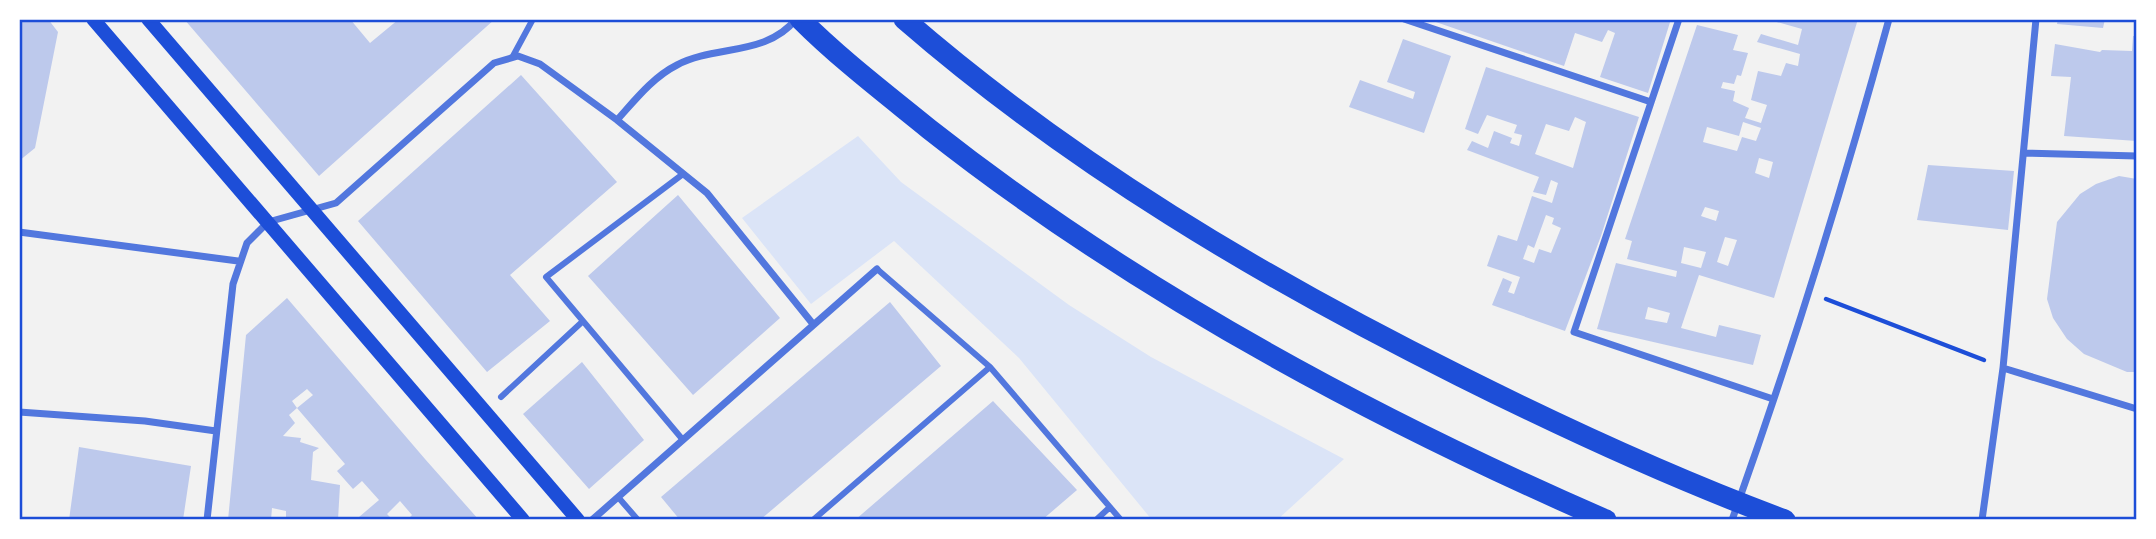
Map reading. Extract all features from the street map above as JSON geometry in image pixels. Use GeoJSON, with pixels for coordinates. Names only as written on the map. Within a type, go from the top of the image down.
{"type":"FeatureCollection","features":[{"type":"Feature","properties":{"kind":"highway"},"geometry":{"type":"LineString","coordinates":[[798,19],[983,171],[1063,228],[1154,285],[1254,346],[1358,401],[1606,520]]}},
{"type":"Feature","properties":{"kind":"highway"},"geometry":{"type":"LineString","coordinates":[[904,19],[1025,116],[1181,221],[1281,283],[1392,342],[1582,435],[1785,520]]}},
{"type":"Feature","properties":{"kind":"main road"},"geometry":{"type":"LineString","coordinates":[[93,19],[523,520]]}},
{"type":"Feature","properties":{"kind":"main road"},"geometry":{"type":"LineString","coordinates":[[148,19],[578,520]]}},
{"type":"Feature","properties":{"kind":"street"},"geometry":{"type":"LineString","coordinates":[[513,56],[533,19]]}},
{"type":"Feature","properties":{"kind":"street"},"geometry":{"type":"LineString","coordinates":[[617,120],[661,75],[679,64],[775,38],[798,19]]}},
{"type":"Feature","properties":{"kind":"street"},"geometry":{"type":"LineString","coordinates":[[1404,19],[1651,102]]}},
{"type":"Feature","properties":{"kind":"street"},"geometry":{"type":"LineString","coordinates":[[1679,19],[1574,332],[1773,400]]}},
{"type":"Feature","properties":{"kind":"street"},"geometry":{"type":"LineString","coordinates":[[1732,520],[1853,152],[1889,19]]}},
{"type":"Feature","properties":{"kind":"street"},"geometry":{"type":"LineString","coordinates":[[1982,520],[2003,368],[2036,19]]}},
{"type":"Feature","properties":{"kind":"street"},"geometry":{"type":"LineString","coordinates":[[207,520],[228,321],[238,261],[247,243],[268,222],[335,203],[494,63],[513,56],[540,64],[617,120],[707,193],[813,324]]}},
{"type":"Feature","properties":{"kind":"street"},"geometry":{"type":"LineString","coordinates":[[2025,153],[2137,156]]}},
{"type":"Feature","properties":{"kind":"street"},"geometry":{"type":"LineString","coordinates":[[683,174],[546,277],[683,440]]}},
{"type":"Feature","properties":{"kind":"street"},"geometry":{"type":"LineString","coordinates":[[19,232],[238,261]]}},
{"type":"Feature","properties":{"kind":"street"},"geometry":{"type":"LineString","coordinates":[[592,520],[877,269],[990,366],[1122,520]]}},
{"type":"Feature","properties":{"kind":"street"},"geometry":{"type":"LineString","coordinates":[[501,397],[582,322]]}},
{"type":"Feature","properties":{"kind":"street"},"geometry":{"type":"LineString","coordinates":[[813,520],[990,366]]}},
{"type":"Feature","properties":{"kind":"street"},"geometry":{"type":"LineString","coordinates":[[2003,368],[2137,409]]}},
{"type":"Feature","properties":{"kind":"street"},"geometry":{"type":"LineString","coordinates":[[19,412],[145,421],[216,431]]}},
{"type":"Feature","properties":{"kind":"street"},"geometry":{"type":"LineString","coordinates":[[618,497],[638,520]]}},
{"type":"Feature","properties":{"kind":"street"},"geometry":{"type":"LineString","coordinates":[[1096,520],[1110,507]]}},
{"type":"Feature","properties":{"kind":"path"},"geometry":{"type":"LineString","coordinates":[[1809,292],[2003,368]]}},
{"type":"Feature","properties":{"kind":"shaded area"},"geometry":{"type":"Polygon","coordinates":[[[858,136],[901,182],[1069,305],[1151,357],[1344,459],[1277,520],[1152,520],[1019,358],[894,241],[811,304],[742,218],[858,136]]]}},
{"type":"Feature","properties":{"kind":"building"},"geometry":{"type":"Polygon","coordinates":[[[19,19],[48,19],[58,32],[35,148],[19,161],[19,19]]]}},
{"type":"Feature","properties":{"kind":"building"},"geometry":{"type":"Polygon","coordinates":[[[184,19],[350,19],[370,43],[399,19],[495,19],[319,176],[184,19]]]}},
{"type":"Feature","properties":{"kind":"building"},"geometry":{"type":"Polygon","coordinates":[[[1427,19],[1671,19],[1648,93],[1600,77],[1615,33],[1608,30],[1602,42],[1575,33],[1564,66],[1427,19]]]}},
{"type":"Feature","properties":{"kind":"building"},"geometry":{"type":"Polygon","coordinates":[[[1766,19],[1858,19],[1774,298],[1699,275],[1681,328],[1716,337],[1719,325],[1761,335],[1753,365],[1597,329],[1616,263],[1676,277],[1677,271],[1627,259],[1632,241],[1625,239],[1697,25],[1738,35],[1733,50],[1748,53],[1741,76],[1737,75],[1734,84],[1723,82],[1721,88],[1735,91],[1733,101],[1749,108],[1745,118],[1761,123],[1767,105],[1751,100],[1758,71],[1781,76],[1786,63],[1798,66],[1800,54],[1757,42],[1761,34],[1798,45],[1802,29],[1766,19]],[[1743,122],[1739,136],[1707,127],[1703,142],[1737,151],[1742,137],[1756,141],[1761,128],[1743,122]],[[1759,158],[1755,173],[1769,178],[1773,162],[1759,158]],[[1705,207],[1701,216],[1716,221],[1719,211],[1705,207]],[[1725,237],[1717,262],[1728,266],[1737,240],[1725,237]],[[1684,247],[1681,263],[1701,268],[1706,252],[1684,247]],[[1648,307],[1645,319],[1667,323],[1670,313],[1648,307]]]}},
{"type":"Feature","properties":{"kind":"building"},"geometry":{"type":"Polygon","coordinates":[[[2058,19],[2105,19],[2103,28],[2057,24],[2058,19]]]}},
{"type":"Feature","properties":{"kind":"building"},"geometry":{"type":"Polygon","coordinates":[[[2133,36],[2137,36],[2137,141],[2064,136],[2071,77],[2051,76],[2055,44],[2100,52],[2132,51],[2133,36]]]}},
{"type":"Feature","properties":{"kind":"building"},"geometry":{"type":"Polygon","coordinates":[[[1403,39],[1451,56],[1424,133],[1349,107],[1360,80],[1413,99],[1415,92],[1387,82],[1403,39]]]}},
{"type":"Feature","properties":{"kind":"building"},"geometry":{"type":"Polygon","coordinates":[[[1486,67],[1639,117],[1601,236],[1565,331],[1492,305],[1503,278],[1512,282],[1508,292],[1514,294],[1520,277],[1487,266],[1498,235],[1517,241],[1532,196],[1552,203],[1558,183],[1551,180],[1546,195],[1533,192],[1539,177],[1467,150],[1472,141],[1488,148],[1494,131],[1512,138],[1510,143],[1519,146],[1522,135],[1514,133],[1517,125],[1487,115],[1478,134],[1465,129],[1486,67]],[[1575,117],[1569,131],[1546,124],[1535,154],[1573,168],[1586,122],[1575,117]],[[1546,215],[1534,248],[1528,245],[1523,259],[1534,263],[1539,249],[1551,253],[1561,228],[1552,224],[1554,218],[1546,215]]]}},
{"type":"Feature","properties":{"kind":"building"},"geometry":{"type":"Polygon","coordinates":[[[521,75],[617,182],[510,275],[550,321],[487,372],[358,221],[521,75]]]}},
{"type":"Feature","properties":{"kind":"building"},"geometry":{"type":"Polygon","coordinates":[[[1928,165],[2014,171],[2008,230],[1917,220],[1928,165]]]}},
{"type":"Feature","properties":{"kind":"building"},"geometry":{"type":"Polygon","coordinates":[[[2119,176],[2137,179],[2137,372],[2127,372],[2084,354],[2067,339],[2053,318],[2047,299],[2057,222],[2080,194],[2096,184],[2119,176]]]}},
{"type":"Feature","properties":{"kind":"building"},"geometry":{"type":"Polygon","coordinates":[[[678,195],[780,318],[693,395],[588,276],[678,195]]]}},
{"type":"Feature","properties":{"kind":"building"},"geometry":{"type":"Polygon","coordinates":[[[287,298],[479,520],[407,520],[412,515],[400,501],[387,514],[393,520],[360,520],[359,517],[379,500],[362,481],[353,489],[337,471],[345,464],[297,408],[289,415],[295,423],[283,436],[301,438],[300,442],[319,448],[313,452],[311,480],[340,485],[338,520],[286,520],[286,511],[272,508],[271,520],[228,520],[246,335],[287,298]],[[307,389],[292,401],[297,408],[313,395],[307,389]]]}},
{"type":"Feature","properties":{"kind":"building"},"geometry":{"type":"Polygon","coordinates":[[[890,302],[941,366],[760,520],[680,520],[661,497],[890,302]]]}},
{"type":"Feature","properties":{"kind":"building"},"geometry":{"type":"Polygon","coordinates":[[[582,362],[644,440],[589,489],[523,414],[582,362]]]}},
{"type":"Feature","properties":{"kind":"building"},"geometry":{"type":"Polygon","coordinates":[[[993,401],[1077,490],[1042,520],[855,520],[993,401]]]}},
{"type":"Feature","properties":{"kind":"building"},"geometry":{"type":"Polygon","coordinates":[[[79,447],[191,466],[183,520],[69,520],[79,447]]]}}]}
